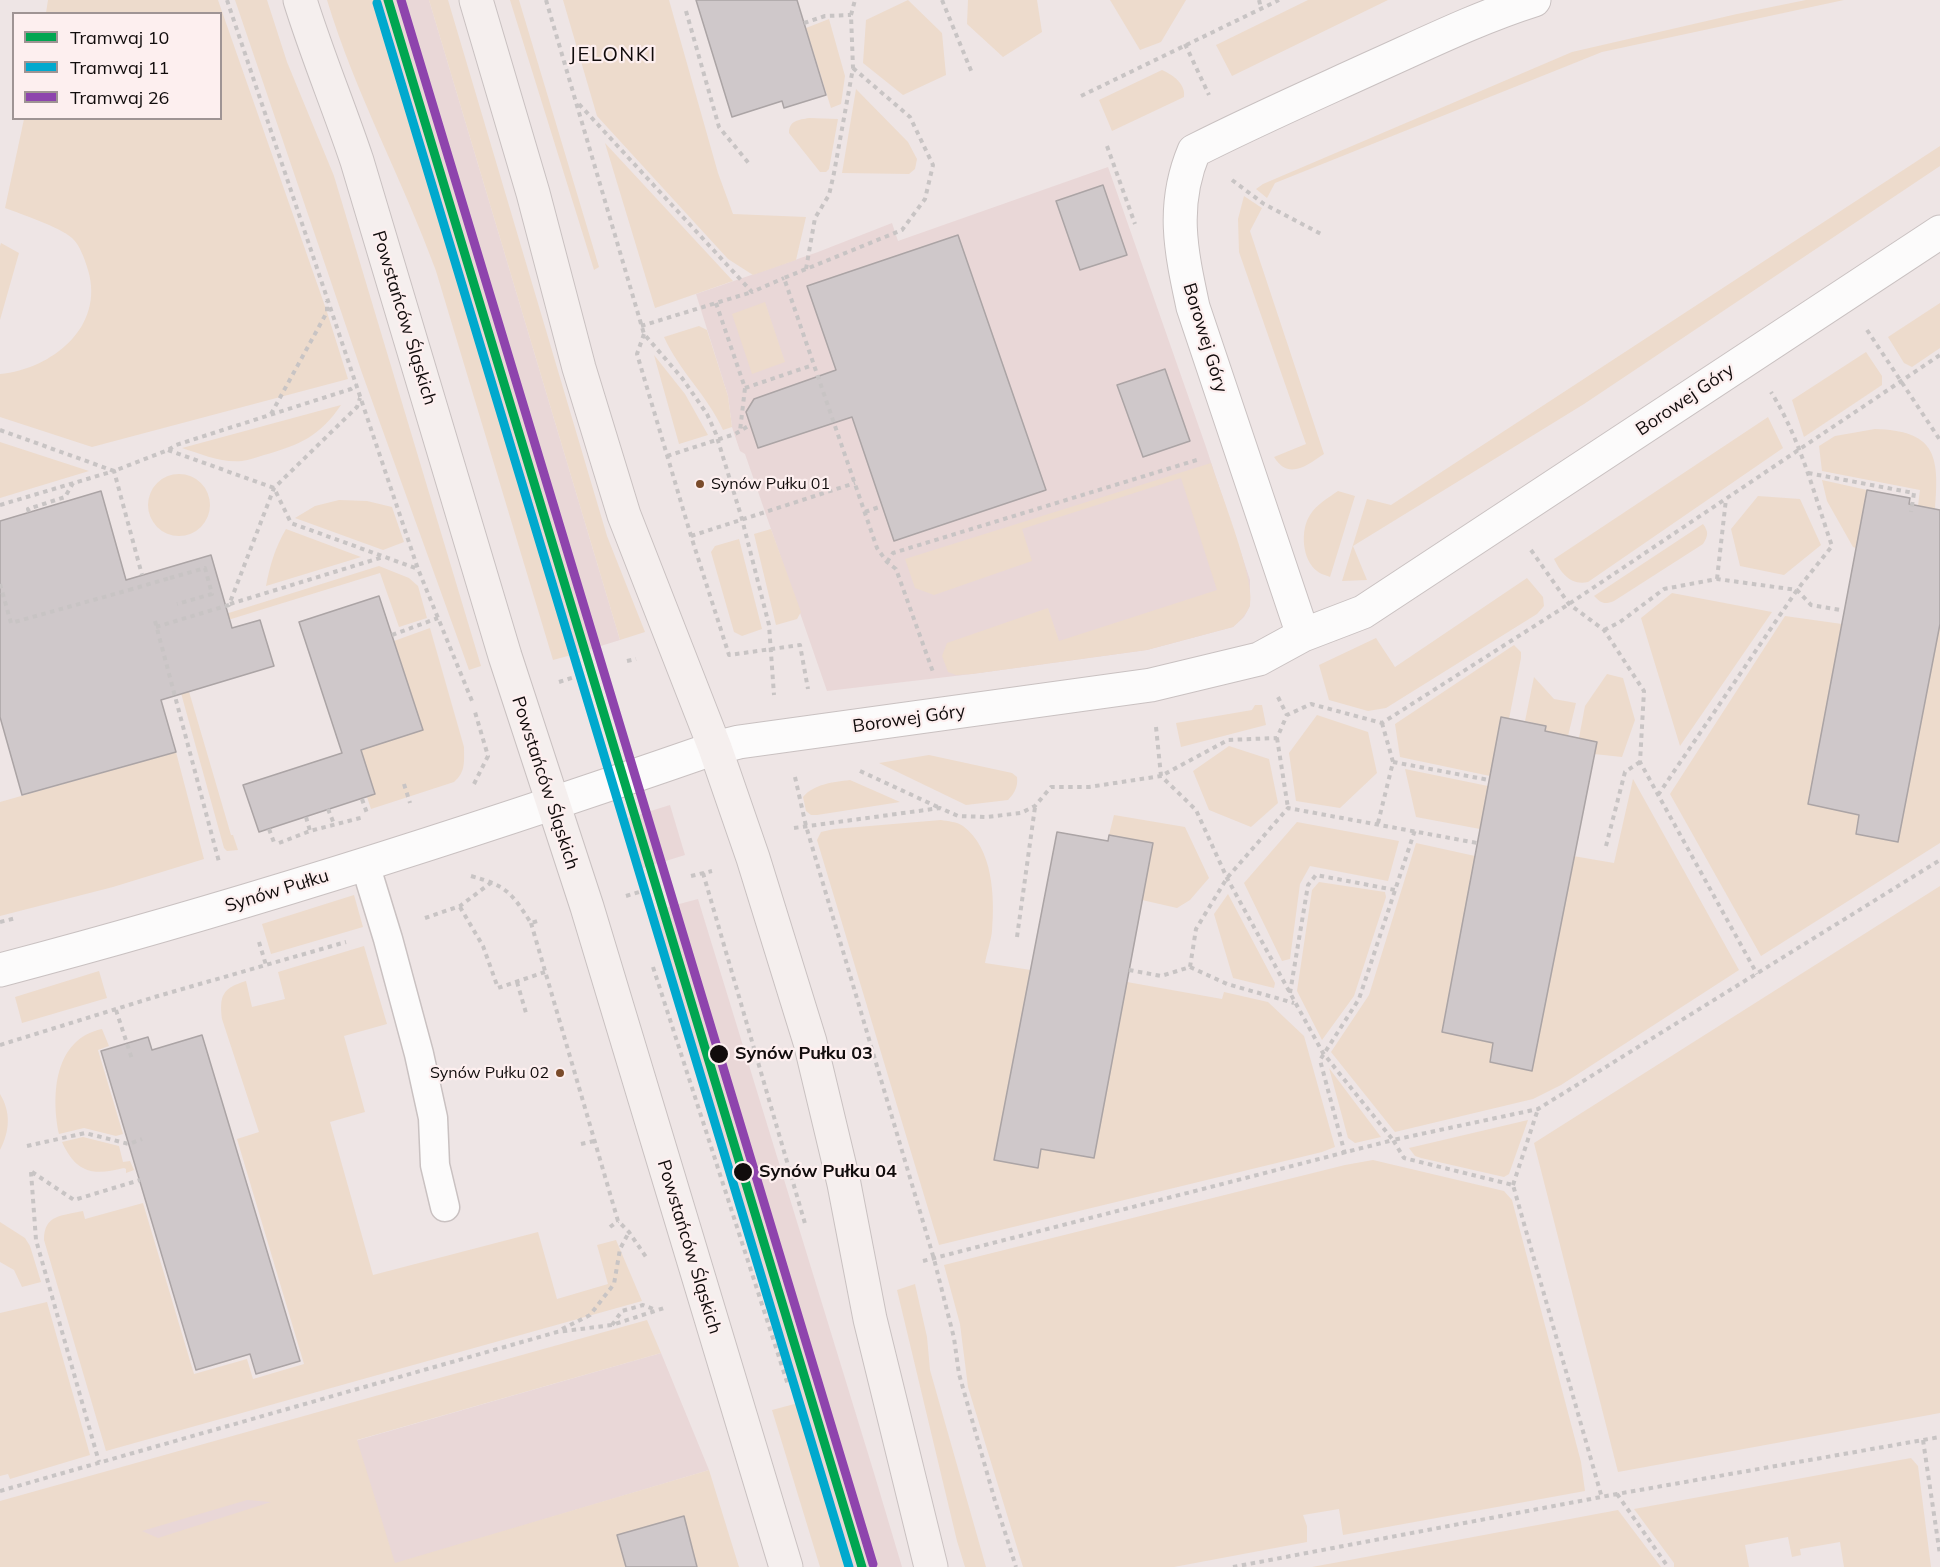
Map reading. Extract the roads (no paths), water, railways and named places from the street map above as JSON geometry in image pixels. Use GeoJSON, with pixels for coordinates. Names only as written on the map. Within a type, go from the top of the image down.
{"type":"FeatureCollection","features":[{"type":"Feature","properties":{"kind":"main road","name":"Powstańców Śląskich"},"geometry":{"type":"LineString","coordinates":[[300,0],[319,60],[342,116],[357,161],[501,645],[587,907],[786,1567]]}},
{"type":"Feature","properties":{"kind":"main road"},"geometry":{"type":"LineString","coordinates":[[476,0],[533,193],[579,368],[624,515],[715,748],[753,858],[810,1042],[844,1184],[870,1319],[931,1567]]}},
{"type":"Feature","properties":{"kind":"street","name":"Borowej Góry"},"geometry":{"type":"LineString","coordinates":[[1303,635],[1193,307],[1179,224],[1185,173],[1194,151],[1228,134],[1434,39],[1534,0]]}},
{"type":"Feature","properties":{"kind":"street","name":"Borowej Góry"},"geometry":{"type":"LineString","coordinates":[[552,805],[715,748],[739,742],[1151,685],[1259,659],[1303,635],[1363,612],[1940,232]]}},
{"type":"Feature","properties":{"kind":"street","name":"Synów Pułku"},"geometry":{"type":"LineString","coordinates":[[0,970],[178,922],[552,805]]}},
{"type":"Feature","properties":{"kind":"lane"},"geometry":{"type":"LineString","coordinates":[[365,864],[386,930],[434,1118],[435,1165],[445,1207]]}},
{"type":"Feature","properties":{"kind":"tram line","name":"10"},"geometry":{"type":"LineString","coordinates":[[388,0],[862,1567]]}},
{"type":"Feature","properties":{"kind":"tram line","name":"26"},"geometry":{"type":"LineString","coordinates":[[401,0],[873,1564]]}},
{"type":"Feature","properties":{"kind":"tram line","name":"11"},"geometry":{"type":"LineString","coordinates":[[377,3],[849,1567]]}},
{"type":"Feature","properties":{"kind":"place","name":"Synów Pułku 01"},"geometry":{"type":"Point","coordinates":[700,484]}},
{"type":"Feature","properties":{"kind":"place","name":"Synów Pułku 03"},"geometry":{"type":"Point","coordinates":[719,1054]}},
{"type":"Feature","properties":{"kind":"place","name":"Synów Pułku 02"},"geometry":{"type":"Point","coordinates":[560,1073]}},
{"type":"Feature","properties":{"kind":"place","name":"Synów Pułku 04"},"geometry":{"type":"Point","coordinates":[743,1172]}},
{"type":"Feature","properties":{"kind":"district","name":"JELONKI"},"geometry":{"type":"Point","coordinates":[613,55]}}]}
